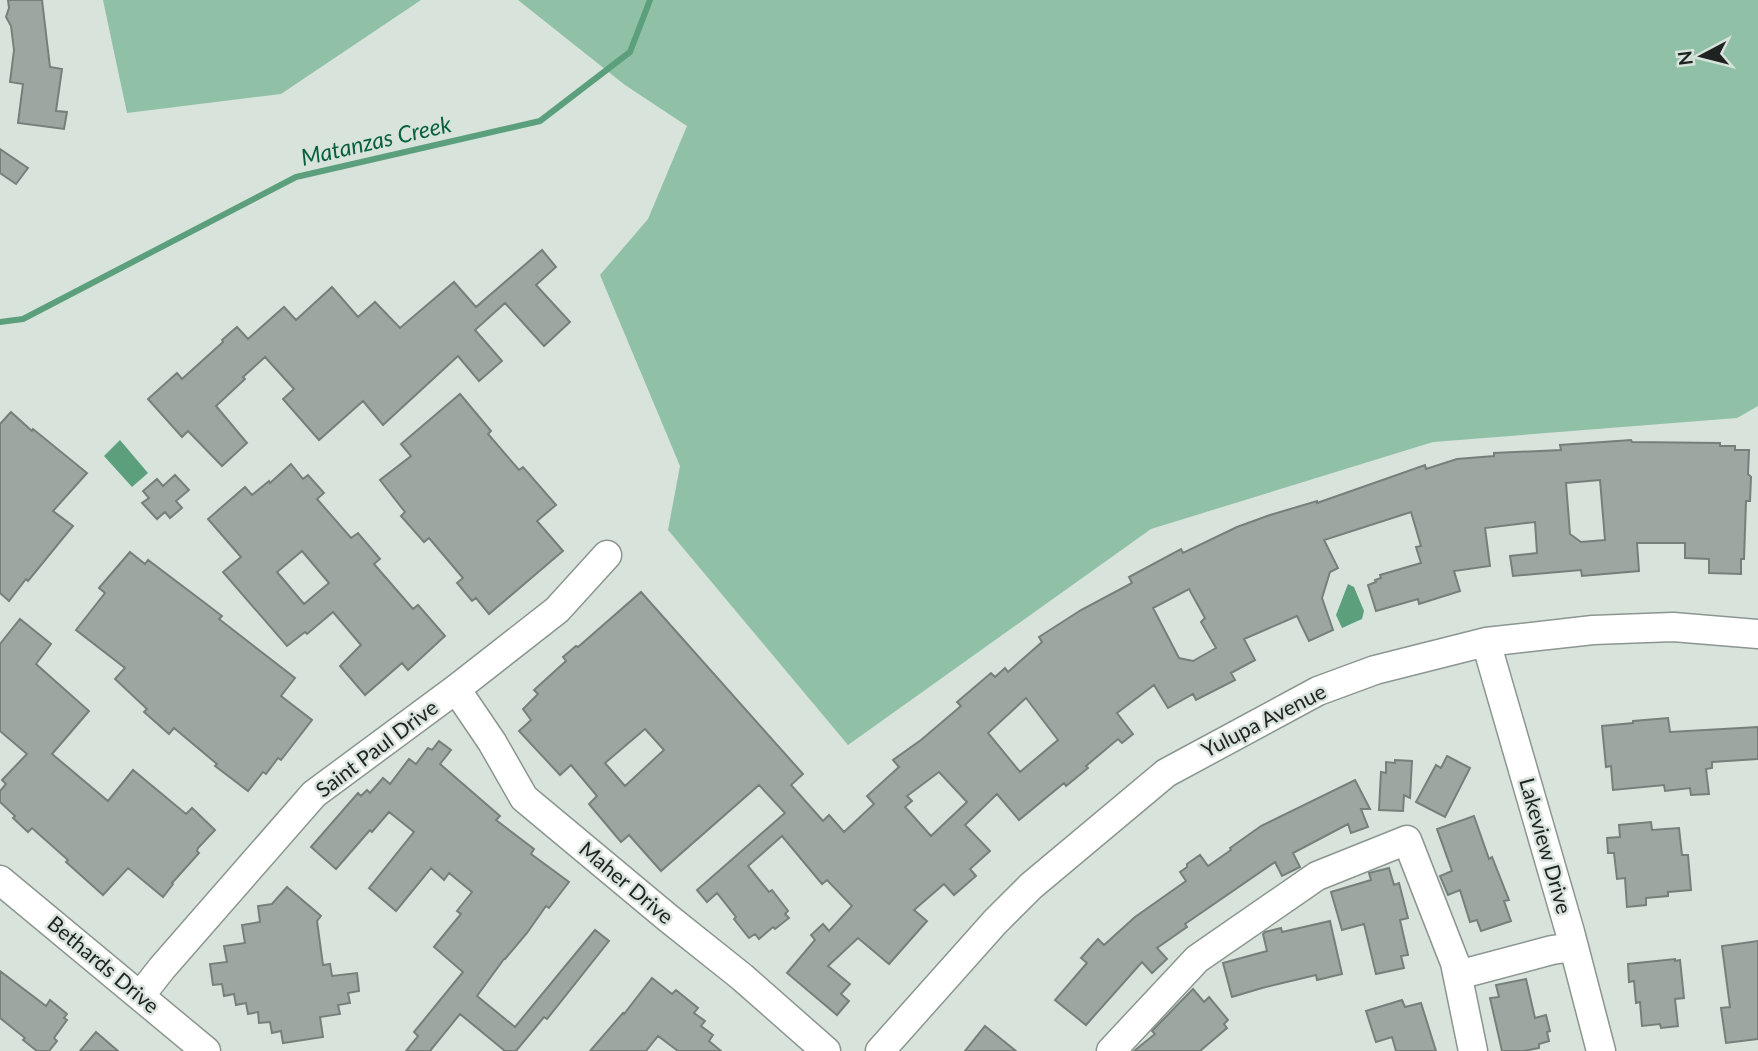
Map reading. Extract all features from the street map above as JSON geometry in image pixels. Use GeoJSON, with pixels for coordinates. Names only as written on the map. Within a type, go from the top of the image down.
{"type":"FeatureCollection","features":[{"type":"Feature","properties":{"kind":"street","name":"Saint Paul Drive"},"geometry":{"type":"LineString","coordinates":[[140,996],[314,794],[557,610],[607,555]]}},
{"type":"Feature","properties":{"kind":"street","name":"Yulupa Avenue"},"geometry":{"type":"LineString","coordinates":[[880,1051],[995,922],[1031,886],[1166,773],[1318,691],[1375,670],[1486,642],[1593,630],[1673,627],[1758,634]]}},
{"type":"Feature","properties":{"kind":"street","name":"Lakeview Drive"},"geometry":{"type":"LineString","coordinates":[[1486,642],[1572,939],[1601,1051]]}},
{"type":"Feature","properties":{"kind":"street","name":"Maher Drive"},"geometry":{"type":"LineString","coordinates":[[456,689],[492,742],[524,798],[742,977],[826,1051]]}},
{"type":"Feature","properties":{"kind":"street"},"geometry":{"type":"LineString","coordinates":[[1111,1051],[1197,959],[1317,876],[1406,840],[1457,969],[1473,1051]]}},
{"type":"Feature","properties":{"kind":"street","name":"Bethards Drive"},"geometry":{"type":"LineString","coordinates":[[0,880],[206,1051]]}},
{"type":"Feature","properties":{"kind":"street"},"geometry":{"type":"LineString","coordinates":[[1457,969],[1572,939]]}},
{"type":"Feature","properties":{"kind":"shaded area"},"geometry":{"type":"Polygon","coordinates":[[[103,0],[421,0],[281,94],[127,113],[103,0]]]}},
{"type":"Feature","properties":{"kind":"shaded area"},"geometry":{"type":"Polygon","coordinates":[[[518,0],[1758,0],[1758,406],[1737,418],[1433,442],[1151,529],[848,745],[668,530],[680,466],[600,275],[648,219],[687,126],[625,85],[518,0]]]}},
{"type":"Feature","properties":{"kind":"shaded area"},"geometry":{"type":"Polygon","coordinates":[[[120,440],[148,473],[132,487],[104,456],[120,440]]]}},
{"type":"Feature","properties":{"kind":"shaded area"},"geometry":{"type":"Polygon","coordinates":[[[1348,584],[1354,587],[1364,611],[1362,619],[1342,628],[1336,615],[1348,584]]]}},
{"type":"Feature","properties":{"kind":"building"},"geometry":{"type":"Polygon","coordinates":[[[8,0],[42,0],[50,67],[62,69],[56,111],[67,112],[64,129],[18,123],[23,84],[10,82],[14,50],[11,26],[6,17],[8,0]]]}},
{"type":"Feature","properties":{"kind":"building"},"geometry":{"type":"Polygon","coordinates":[[[0,149],[28,168],[16,184],[0,173],[0,149]]]}},
{"type":"Feature","properties":{"kind":"building"},"geometry":{"type":"Polygon","coordinates":[[[542,250],[556,267],[536,285],[570,322],[544,346],[505,303],[475,330],[502,361],[479,381],[458,356],[383,425],[363,401],[319,440],[283,399],[294,389],[265,357],[216,406],[247,443],[222,466],[188,431],[182,437],[148,399],[177,373],[182,379],[237,327],[248,339],[284,307],[296,320],[332,287],[358,317],[375,302],[400,328],[454,282],[476,307],[542,250]]]}},
{"type":"Feature","properties":{"kind":"building"},"geometry":{"type":"Polygon","coordinates":[[[460,394],[491,431],[488,434],[519,470],[523,467],[556,505],[537,521],[563,551],[489,614],[476,598],[472,601],[457,583],[463,578],[429,538],[424,542],[401,516],[405,512],[380,480],[411,456],[401,444],[460,394]]]}},
{"type":"Feature","properties":{"kind":"building"},"geometry":{"type":"Polygon","coordinates":[[[11,412],[87,473],[53,511],[73,526],[9,601],[0,593],[0,424],[11,412]]]}},
{"type":"Feature","properties":{"kind":"building"},"geometry":{"type":"Polygon","coordinates":[[[1631,440],[1720,443],[1720,446],[1735,446],[1735,450],[1749,450],[1750,501],[1746,501],[1741,574],[1709,573],[1709,559],[1685,558],[1685,543],[1637,543],[1639,571],[1582,576],[1581,570],[1513,576],[1510,556],[1537,553],[1535,522],[1485,528],[1490,566],[1454,571],[1460,591],[1419,604],[1418,599],[1376,611],[1368,585],[1381,578],[1380,575],[1421,563],[1416,547],[1421,546],[1411,512],[1324,540],[1338,568],[1330,572],[1322,598],[1333,630],[1309,641],[1297,616],[1244,639],[1255,660],[1231,673],[1235,680],[1196,700],[1193,694],[1168,708],[1154,685],[1117,713],[1133,734],[1122,743],[1118,739],[1066,786],[1064,783],[1019,820],[997,794],[965,825],[990,851],[970,869],[976,876],[954,895],[944,884],[914,910],[927,921],[889,964],[858,938],[828,966],[850,984],[841,994],[849,1001],[837,1015],[787,973],[815,940],[811,935],[823,924],[829,931],[852,906],[827,880],[822,884],[782,836],[748,866],[788,911],[785,914],[789,918],[775,929],[773,927],[759,939],[755,934],[749,938],[717,893],[707,902],[697,890],[785,813],[759,785],[661,871],[629,835],[621,842],[589,804],[597,796],[571,765],[560,775],[519,731],[531,720],[523,709],[538,694],[534,690],[566,661],[563,657],[641,592],[803,774],[791,785],[823,821],[829,815],[844,832],[874,804],[867,796],[899,767],[893,760],[961,706],[957,702],[991,673],[995,677],[1005,668],[1008,672],[1042,642],[1039,637],[1081,610],[1132,583],[1129,577],[1181,549],[1183,553],[1237,527],[1317,503],[1425,465],[1426,469],[1457,459],[1494,456],[1494,453],[1561,450],[1560,445],[1631,440]],[[1600,480],[1566,483],[1570,534],[1581,542],[1605,540],[1600,480]],[[1189,589],[1153,608],[1179,658],[1193,661],[1216,648],[1201,622],[1205,618],[1189,589]],[[1026,698],[988,733],[1020,772],[1058,740],[1026,698]],[[645,729],[605,763],[625,786],[664,750],[645,729]],[[939,772],[907,796],[912,801],[905,807],[931,836],[967,802],[939,772]]]}},
{"type":"Feature","properties":{"kind":"building"},"geometry":{"type":"Polygon","coordinates":[[[291,464],[303,479],[308,475],[324,493],[317,499],[351,538],[358,533],[380,559],[374,564],[413,609],[418,605],[445,636],[408,670],[402,663],[365,695],[340,666],[361,645],[333,612],[307,634],[305,632],[287,646],[223,572],[241,557],[208,519],[245,487],[252,495],[269,481],[270,483],[291,464]],[[302,551],[277,572],[304,604],[329,583],[302,551]]]}},
{"type":"Feature","properties":{"kind":"building"},"geometry":{"type":"Polygon","coordinates":[[[175,475],[189,490],[176,501],[182,508],[170,518],[165,512],[157,519],[142,503],[149,498],[143,491],[157,479],[163,486],[175,475]]]}},
{"type":"Feature","properties":{"kind":"building"},"geometry":{"type":"Polygon","coordinates":[[[130,552],[145,564],[148,560],[205,603],[222,616],[219,619],[295,678],[281,696],[312,720],[281,760],[278,758],[266,774],[263,772],[248,791],[215,766],[217,764],[174,728],[169,734],[144,712],[147,709],[115,679],[125,668],[76,630],[105,593],[99,588],[130,552]]]}},
{"type":"Feature","properties":{"kind":"building"},"geometry":{"type":"Polygon","coordinates":[[[20,619],[51,644],[36,664],[89,711],[52,754],[108,801],[133,770],[186,814],[192,808],[215,830],[198,848],[199,853],[163,897],[128,868],[103,895],[32,828],[28,832],[0,802],[0,791],[6,784],[2,780],[27,754],[0,731],[0,644],[20,619]]]}},
{"type":"Feature","properties":{"kind":"building"},"geometry":{"type":"Polygon","coordinates":[[[1668,718],[1670,732],[1758,727],[1758,759],[1712,762],[1712,768],[1706,769],[1709,794],[1691,795],[1690,788],[1665,791],[1664,785],[1613,790],[1611,766],[1606,767],[1602,726],[1668,718]]]}},
{"type":"Feature","properties":{"kind":"building"},"geometry":{"type":"Polygon","coordinates":[[[439,741],[451,750],[440,764],[500,816],[496,820],[534,849],[531,854],[569,882],[549,908],[546,906],[477,996],[515,1027],[595,930],[609,941],[547,1019],[544,1017],[516,1051],[505,1051],[460,1014],[430,1051],[406,1051],[418,1036],[414,1032],[463,972],[434,947],[461,914],[457,911],[472,892],[449,873],[444,880],[431,868],[396,911],[369,888],[414,832],[389,812],[336,869],[311,847],[358,793],[361,796],[367,790],[370,793],[383,778],[390,784],[409,759],[416,764],[428,748],[432,750],[439,741]]]}},
{"type":"Feature","properties":{"kind":"building"},"geometry":{"type":"Polygon","coordinates":[[[1447,756],[1470,768],[1445,817],[1416,802],[1436,765],[1441,768],[1447,756]]]}},
{"type":"Feature","properties":{"kind":"building"},"geometry":{"type":"Polygon","coordinates":[[[1395,760],[1412,761],[1410,798],[1404,795],[1403,811],[1379,810],[1381,772],[1386,773],[1386,762],[1395,763],[1395,760]]]}},
{"type":"Feature","properties":{"kind":"building"},"geometry":{"type":"Polygon","coordinates":[[[1355,780],[1370,809],[1361,809],[1368,827],[1351,833],[1348,824],[1293,853],[1300,867],[1282,876],[1275,862],[1185,924],[1187,927],[1157,948],[1167,959],[1152,973],[1142,962],[1086,1025],[1055,1000],[1087,963],[1081,958],[1098,939],[1104,945],[1135,917],[1186,881],[1180,872],[1187,864],[1200,855],[1208,866],[1261,826],[1355,780]]]}},
{"type":"Feature","properties":{"kind":"building"},"geometry":{"type":"Polygon","coordinates":[[[1474,816],[1489,859],[1492,857],[1509,900],[1504,901],[1511,921],[1481,931],[1477,920],[1470,922],[1460,890],[1448,895],[1440,876],[1452,871],[1437,829],[1474,816]]]}},
{"type":"Feature","properties":{"kind":"building"},"geometry":{"type":"Polygon","coordinates":[[[1651,822],[1652,830],[1679,828],[1682,855],[1688,855],[1691,890],[1668,892],[1668,896],[1646,898],[1646,905],[1627,907],[1625,878],[1617,879],[1614,853],[1608,853],[1607,838],[1620,837],[1619,825],[1651,822]]]}},
{"type":"Feature","properties":{"kind":"building"},"geometry":{"type":"Polygon","coordinates":[[[1389,868],[1394,885],[1399,883],[1408,918],[1400,920],[1408,955],[1401,956],[1404,968],[1376,974],[1364,924],[1342,930],[1331,892],[1371,880],[1369,873],[1389,868]]]}},
{"type":"Feature","properties":{"kind":"building"},"geometry":{"type":"Polygon","coordinates":[[[287,887],[321,916],[317,921],[323,965],[330,964],[332,976],[357,973],[359,991],[348,993],[350,1003],[338,1005],[340,1014],[320,1017],[323,1037],[283,1043],[281,1031],[272,1033],[270,1022],[259,1023],[258,1012],[248,1014],[246,1003],[236,1005],[234,994],[224,996],[222,984],[213,985],[210,964],[227,962],[224,946],[245,943],[242,925],[260,922],[258,906],[272,904],[287,887]]]}},
{"type":"Feature","properties":{"kind":"building"},"geometry":{"type":"Polygon","coordinates":[[[1330,921],[1342,974],[1317,980],[1316,975],[1232,997],[1223,963],[1267,951],[1263,934],[1265,932],[1281,928],[1282,932],[1330,921]]]}},
{"type":"Feature","properties":{"kind":"building"},"geometry":{"type":"Polygon","coordinates":[[[1758,941],[1758,1039],[1726,1043],[1721,1008],[1730,1007],[1722,946],[1758,941]]]}},
{"type":"Feature","properties":{"kind":"building"},"geometry":{"type":"Polygon","coordinates":[[[1680,960],[1684,998],[1675,999],[1678,1026],[1642,1026],[1640,1002],[1636,1003],[1634,981],[1629,982],[1628,964],[1680,960]]]}},
{"type":"Feature","properties":{"kind":"building"},"geometry":{"type":"Polygon","coordinates":[[[0,971],[46,1006],[50,1000],[67,1014],[64,1018],[67,1020],[54,1038],[57,1041],[49,1051],[37,1051],[0,1018],[0,971]]]}},
{"type":"Feature","properties":{"kind":"building"},"geometry":{"type":"Polygon","coordinates":[[[652,978],[672,994],[676,990],[698,1008],[694,1013],[705,1021],[701,1026],[713,1035],[709,1041],[721,1051],[678,1051],[658,1036],[646,1051],[590,1051],[652,978]]]}},
{"type":"Feature","properties":{"kind":"building"},"geometry":{"type":"Polygon","coordinates":[[[1526,979],[1535,1018],[1546,1015],[1550,1031],[1547,1032],[1549,1041],[1539,1044],[1539,1048],[1502,1051],[1490,998],[1499,997],[1496,985],[1526,979]]]}},
{"type":"Feature","properties":{"kind":"building"},"geometry":{"type":"Polygon","coordinates":[[[1193,989],[1204,1002],[1209,997],[1228,1020],[1224,1024],[1227,1028],[1200,1051],[1134,1051],[1155,1034],[1152,1031],[1193,989]]]}},
{"type":"Feature","properties":{"kind":"building"},"geometry":{"type":"Polygon","coordinates":[[[1402,1000],[1405,1007],[1421,1003],[1436,1051],[1396,1051],[1392,1037],[1376,1042],[1366,1011],[1402,1000]]]}},
{"type":"Feature","properties":{"kind":"building"},"geometry":{"type":"Polygon","coordinates":[[[985,1026],[1016,1051],[965,1051],[985,1026]]]}},
{"type":"Feature","properties":{"kind":"building"},"geometry":{"type":"Polygon","coordinates":[[[96,1032],[118,1051],[80,1051],[96,1032]]]}},
{"type":"Feature","properties":{"kind":"waterway","name":"Matanzas Creek"},"geometry":{"type":"LineString","coordinates":[[0,322],[23,319],[296,177],[540,121],[630,52],[650,0]]}}]}
